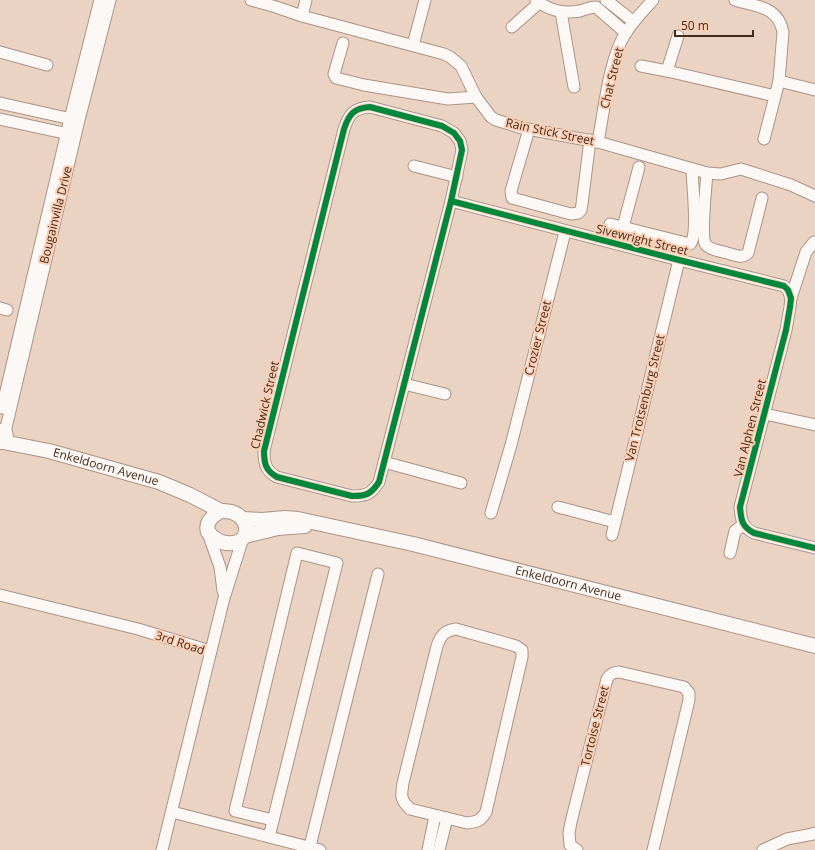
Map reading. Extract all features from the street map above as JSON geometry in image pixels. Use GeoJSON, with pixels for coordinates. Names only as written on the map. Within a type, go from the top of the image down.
{"type":"FeatureCollection","features":[{"type":"Feature","properties":{"kind":"street","name":"Bougainvilla Drive"},"geometry":{"type":"LineString","coordinates":[[2,434],[71,135],[100,0]]}},
{"type":"Feature","properties":{"kind":"street","name":"Bougainvilla Drive"},"geometry":{"type":"LineString","coordinates":[[74,120],[110,0]]}},
{"type":"Feature","properties":{"kind":"street","name":"Rain Stick Street"},"geometry":{"type":"LineString","coordinates":[[251,0],[272,3],[302,16],[436,51],[456,61],[461,66],[476,97],[491,117],[496,120],[522,128],[594,141],[707,174],[721,174],[741,169],[791,185],[815,196]]}},
{"type":"Feature","properties":{"kind":"street"},"geometry":{"type":"LineString","coordinates":[[302,16],[306,0]]}},
{"type":"Feature","properties":{"kind":"street"},"geometry":{"type":"LineString","coordinates":[[413,45],[425,0]]}},
{"type":"Feature","properties":{"kind":"street"},"geometry":{"type":"LineString","coordinates":[[606,0],[634,22]]}},
{"type":"Feature","properties":{"kind":"street","name":"Chat Street"},"geometry":{"type":"LineString","coordinates":[[527,136],[512,191],[512,198],[572,214],[578,213],[581,210],[594,141],[617,52],[626,33],[653,0]]}},
{"type":"Feature","properties":{"kind":"street"},"geometry":{"type":"LineString","coordinates":[[735,0],[767,9],[772,12],[780,21],[783,32],[784,41],[779,81],[764,139]]}},
{"type":"Feature","properties":{"kind":"street"},"geometry":{"type":"LineString","coordinates":[[512,27],[538,2],[547,8],[561,12],[578,11],[596,7],[626,33]]}},
{"type":"Feature","properties":{"kind":"street"},"geometry":{"type":"LineString","coordinates":[[561,12],[574,87]]}},
{"type":"Feature","properties":{"kind":"street"},"geometry":{"type":"LineString","coordinates":[[614,22],[622,13]]}},
{"type":"Feature","properties":{"kind":"street"},"geometry":{"type":"LineString","coordinates":[[667,70],[678,36]]}},
{"type":"Feature","properties":{"kind":"street"},"geometry":{"type":"LineString","coordinates":[[343,43],[334,74],[336,78],[448,99],[476,97]]}},
{"type":"Feature","properties":{"kind":"street"},"geometry":{"type":"LineString","coordinates":[[0,52],[47,65]]}},
{"type":"Feature","properties":{"kind":"street"},"geometry":{"type":"LineString","coordinates":[[641,66],[667,70],[775,96]]}},
{"type":"Feature","properties":{"kind":"street"},"geometry":{"type":"LineString","coordinates":[[779,81],[815,90]]}},
{"type":"Feature","properties":{"kind":"street"},"geometry":{"type":"LineString","coordinates":[[0,103],[74,120]]}},
{"type":"Feature","properties":{"kind":"street","name":"Chadwick Street"},"geometry":{"type":"LineString","coordinates":[[370,107],[442,126],[454,133],[460,141],[462,150],[456,177],[379,482],[373,492],[363,496],[352,496],[277,477],[271,474],[265,468],[264,451],[347,119],[353,112],[360,108],[370,107]]}},
{"type":"Feature","properties":{"kind":"street"},"geometry":{"type":"LineString","coordinates":[[0,119],[71,135]]}},
{"type":"Feature","properties":{"kind":"street"},"geometry":{"type":"LineString","coordinates":[[414,166],[456,177]]}},
{"type":"Feature","properties":{"kind":"street"},"geometry":{"type":"LineString","coordinates":[[623,227],[639,167]]}},
{"type":"Feature","properties":{"kind":"street"},"geometry":{"type":"LineString","coordinates":[[610,224],[690,244],[693,241],[695,230],[692,169]]}},
{"type":"Feature","properties":{"kind":"street"},"geometry":{"type":"LineString","coordinates":[[707,174],[704,221],[705,243],[708,247],[714,250],[740,256],[745,256],[748,253],[762,198]]}},
{"type":"Feature","properties":{"kind":"street","name":"Sivewright Street"},"geometry":{"type":"LineString","coordinates":[[451,201],[565,232],[784,286],[788,290],[791,298]]}},
{"type":"Feature","properties":{"kind":"street","name":"Crozier Street"},"geometry":{"type":"LineString","coordinates":[[491,513],[511,445],[565,232]]}},
{"type":"Feature","properties":{"kind":"street"},"geometry":{"type":"LineString","coordinates":[[791,298],[806,252],[814,242]]}},
{"type":"Feature","properties":{"kind":"street","name":"Van Trotsenburg Street"},"geometry":{"type":"LineString","coordinates":[[612,535],[679,260]]}},
{"type":"Feature","properties":{"kind":"street","name":"Van Alphen Street"},"geometry":{"type":"LineString","coordinates":[[745,527],[741,518],[740,507],[786,330],[791,298]]}},
{"type":"Feature","properties":{"kind":"street"},"geometry":{"type":"LineString","coordinates":[[404,384],[444,394]]}},
{"type":"Feature","properties":{"kind":"street"},"geometry":{"type":"LineString","coordinates":[[765,414],[815,425]]}},
{"type":"Feature","properties":{"kind":"street","name":"Enkeldoorn Avenue"},"geometry":{"type":"LineString","coordinates":[[2,434],[19,444],[159,482],[190,495],[221,511],[231,512],[244,519],[298,519],[413,544],[815,646]]}},
{"type":"Feature","properties":{"kind":"street"},"geometry":{"type":"LineString","coordinates":[[384,462],[461,483]]}},
{"type":"Feature","properties":{"kind":"street","name":"Enkeldoorn Avenue"},"geometry":{"type":"LineString","coordinates":[[190,495],[216,540],[222,542],[235,543],[244,537],[278,528],[321,525]]}},
{"type":"Feature","properties":{"kind":"street"},"geometry":{"type":"LineString","coordinates":[[558,507],[615,522]]}},
{"type":"Feature","properties":{"kind":"street"},"geometry":{"type":"LineString","coordinates":[[221,511],[213,516],[208,528],[220,567],[224,598]]}},
{"type":"Feature","properties":{"kind":"street"},"geometry":{"type":"LineString","coordinates":[[210,651],[224,598],[247,528],[244,519]]}},
{"type":"Feature","properties":{"kind":"street"},"geometry":{"type":"LineString","coordinates":[[730,554],[735,531],[745,527],[754,533],[815,548]]}},
{"type":"Feature","properties":{"kind":"street"},"geometry":{"type":"LineString","coordinates":[[269,837],[337,563],[297,553],[235,810],[273,820]]}},
{"type":"Feature","properties":{"kind":"street"},"geometry":{"type":"LineString","coordinates":[[172,812],[313,849],[378,574]]}},
{"type":"Feature","properties":{"kind":"street","name":"3rd Road"},"geometry":{"type":"LineString","coordinates":[[0,595],[138,629],[210,651],[162,850]]}},
{"type":"Feature","properties":{"kind":"street"},"geometry":{"type":"LineString","coordinates":[[456,629],[516,646],[522,650],[522,657],[486,812],[482,818],[476,822],[467,823],[446,818],[410,809],[401,797],[403,783],[437,646],[441,635],[448,630],[456,629]]}},
{"type":"Feature","properties":{"kind":"street","name":"Tortoise Street"},"geometry":{"type":"LineString","coordinates":[[577,850],[570,845],[568,840],[571,822],[607,679],[614,672],[684,687],[689,693],[689,700],[653,850]]}},
{"type":"Feature","properties":{"kind":"street"},"geometry":{"type":"LineString","coordinates":[[428,850],[435,816]]}},
{"type":"Feature","properties":{"kind":"street"},"geometry":{"type":"LineString","coordinates":[[439,850],[446,818]]}},
{"type":"Feature","properties":{"kind":"street"},"geometry":{"type":"LineString","coordinates":[[763,850],[787,839],[815,833]]}},
{"type":"Feature","properties":{"kind":"cycle path"},"geometry":{"type":"LineString","coordinates":[[370,107],[442,126],[454,133],[460,141],[462,150],[451,201],[379,482],[368,494],[352,496],[277,477],[266,467],[264,451],[344,129],[348,119],[356,110],[370,107]]}},
{"type":"Feature","properties":{"kind":"cycle path"},"geometry":{"type":"LineString","coordinates":[[451,201],[784,286],[788,290],[791,298],[786,330],[740,507],[740,512],[743,523],[750,531],[754,533],[815,548]]}}]}
